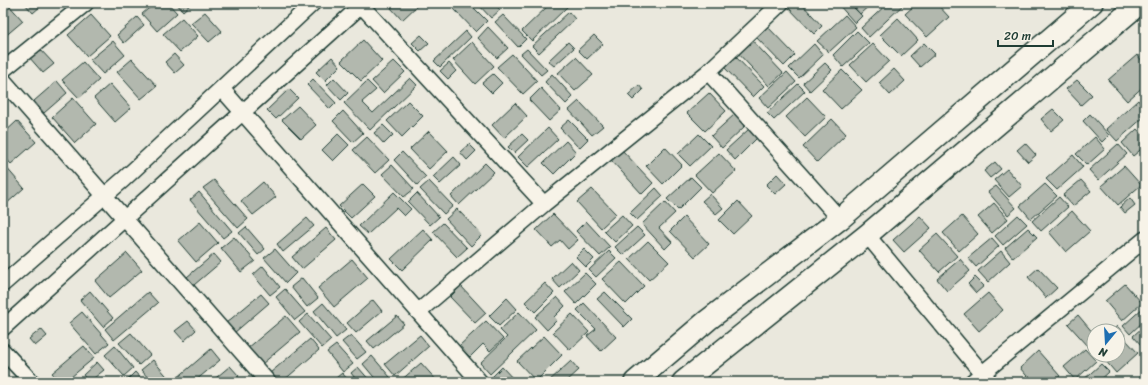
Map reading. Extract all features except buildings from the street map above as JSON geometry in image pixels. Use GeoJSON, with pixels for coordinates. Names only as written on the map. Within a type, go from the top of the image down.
{"type":"FeatureCollection","features":[{"type":"Feature","properties":{"kind":"main road"},"geometry":{"type":"LineString","coordinates":[[635,382],[708,320],[840,219],[1092,3]]}},
{"type":"Feature","properties":{"kind":"main road"},"geometry":{"type":"LineString","coordinates":[[683,382],[867,235],[1140,3]]}},
{"type":"Feature","properties":{"kind":"street"},"geometry":{"type":"LineString","coordinates":[[3,70],[86,3]]}},
{"type":"Feature","properties":{"kind":"street"},"geometry":{"type":"LineString","coordinates":[[3,284],[104,197],[313,3]]}},
{"type":"Feature","properties":{"kind":"street"},"geometry":{"type":"LineString","coordinates":[[418,312],[544,204],[708,72],[781,3]]}},
{"type":"Feature","properties":{"kind":"street"},"geometry":{"type":"LineString","coordinates":[[3,328],[363,4],[544,204]]}},
{"type":"Feature","properties":{"kind":"street"},"geometry":{"type":"LineString","coordinates":[[708,72],[840,219]]}},
{"type":"Feature","properties":{"kind":"street"},"geometry":{"type":"LineString","coordinates":[[3,80],[104,197],[268,382]]}},
{"type":"Feature","properties":{"kind":"street"},"geometry":{"type":"LineString","coordinates":[[222,89],[480,382]]}},
{"type":"Feature","properties":{"kind":"street"},"geometry":{"type":"LineString","coordinates":[[867,235],[981,379],[1145,239]]}},
{"type":"Feature","properties":{"kind":"street"},"geometry":{"type":"LineString","coordinates":[[3,351],[32,382]]}}]}
